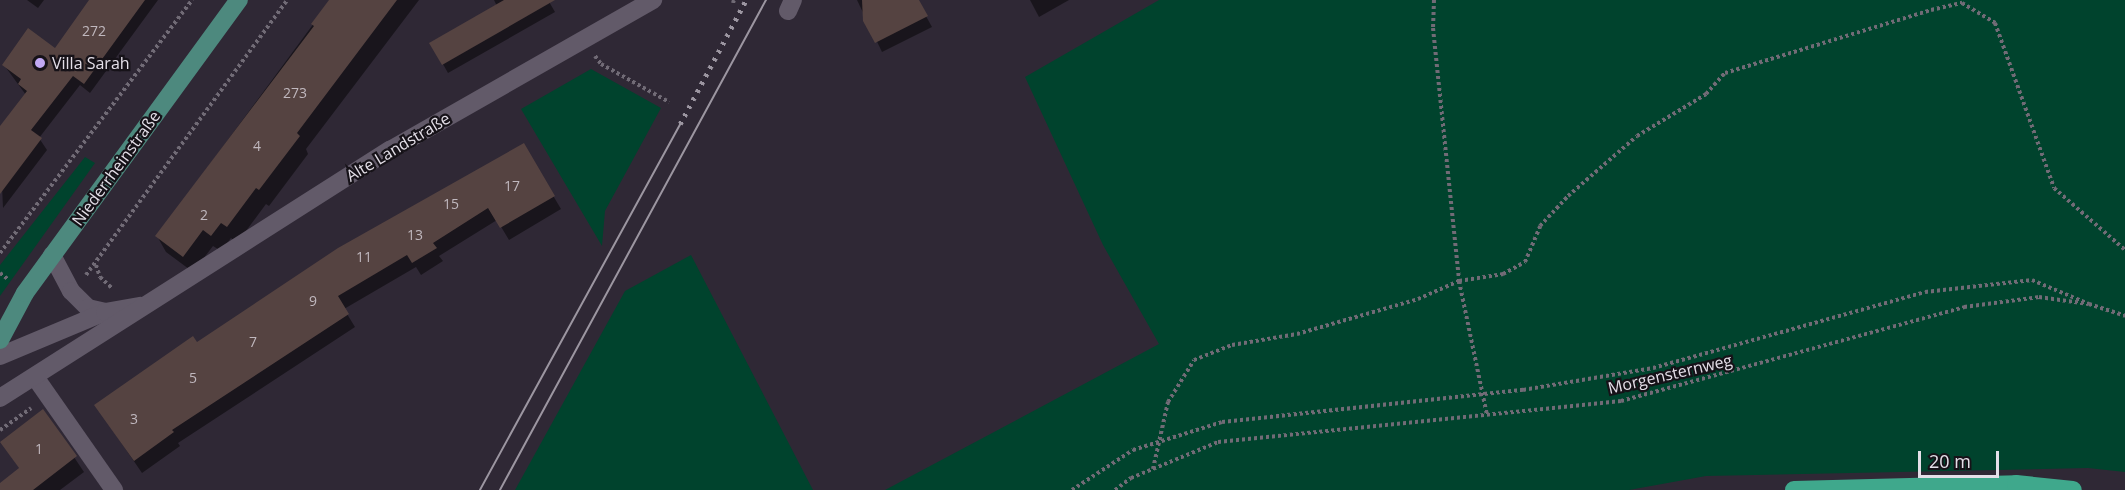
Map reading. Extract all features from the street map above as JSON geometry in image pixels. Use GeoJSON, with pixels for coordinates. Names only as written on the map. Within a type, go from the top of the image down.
{"type":"FeatureCollection","features":[{"type":"Feature","properties":{"kind":"highway"},"geometry":{"type":"LineString","coordinates":[[1794,490],[2016,484],[2073,490]]}},
{"type":"Feature","properties":{"kind":"main road","name":"Niederrheinstraße"},"geometry":{"type":"LineString","coordinates":[[0,340],[25,292],[239,0]]}},
{"type":"Feature","properties":{"kind":"street","name":"Alte Landstraße"},"geometry":{"type":"LineString","coordinates":[[0,398],[390,150],[653,0]]}},
{"type":"Feature","properties":{"kind":"street"},"geometry":{"type":"LineString","coordinates":[[52,255],[71,291],[88,308],[105,312]]}},
{"type":"Feature","properties":{"kind":"street","name":"Alte Landstraße"},"geometry":{"type":"LineString","coordinates":[[0,356],[105,312],[148,305]]}},
{"type":"Feature","properties":{"kind":"street"},"geometry":{"type":"LineString","coordinates":[[35,377],[114,490]]}},
{"type":"Feature","properties":{"kind":"path"},"geometry":{"type":"LineString","coordinates":[[0,253],[192,0]]}},
{"type":"Feature","properties":{"kind":"path"},"geometry":{"type":"LineString","coordinates":[[96,265],[287,0]]}},
{"type":"Feature","properties":{"kind":"path"},"geometry":{"type":"LineString","coordinates":[[1434,0],[1459,281],[1487,414]]}},
{"type":"Feature","properties":{"kind":"path"},"geometry":{"type":"LineString","coordinates":[[1153,469],[1157,442],[1168,402],[1194,360],[1232,345],[1297,334],[1418,299],[1459,281],[1503,274],[1525,262],[1540,226],[1568,196],[1637,136],[1706,94],[1725,73],[1962,3],[1995,23],[2054,189],[2125,250]]}},
{"type":"Feature","properties":{"kind":"path"},"geometry":{"type":"LineString","coordinates":[[584,38],[600,64],[669,102]]}},
{"type":"Feature","properties":{"kind":"path"},"geometry":{"type":"LineString","coordinates":[[1072,490],[1133,450],[1222,422],[1483,394],[1653,368],[1925,292],[2032,280],[2089,304]]}},
{"type":"Feature","properties":{"kind":"path","name":"Morgensternweg"},"geometry":{"type":"LineString","coordinates":[[1115,490],[1153,469],[1218,442],[1622,401],[1964,307],[2038,297],[2089,304],[2125,316]]}},
{"type":"Feature","properties":{"kind":"green space"},"geometry":{"type":"Polygon","coordinates":[[[1159,0],[2125,0],[2125,472],[2088,468],[1706,476],[1629,490],[885,490],[1159,344],[1103,245],[1025,77],[1159,0]]]}},
{"type":"Feature","properties":{"kind":"green space"},"geometry":{"type":"Polygon","coordinates":[[[591,69],[661,108],[605,211],[602,246],[521,109],[591,69]]]}},
{"type":"Feature","properties":{"kind":"green space"},"geometry":{"type":"Polygon","coordinates":[[[85,157],[95,163],[0,296],[0,265],[85,157]]]}},
{"type":"Feature","properties":{"kind":"green space"},"geometry":{"type":"Polygon","coordinates":[[[691,255],[813,490],[515,490],[625,291],[691,255]]]}},
{"type":"Feature","properties":{"kind":"building"},"geometry":{"type":"Polygon","coordinates":[[[89,0],[145,0],[84,84],[73,76],[31,130],[42,138],[0,194],[0,126],[27,91],[18,84],[21,79],[2,65],[28,28],[55,48],[89,0]]]}},
{"type":"Feature","properties":{"kind":"building"},"geometry":{"type":"Polygon","coordinates":[[[329,0],[397,0],[297,133],[300,136],[259,190],[256,188],[227,227],[221,223],[211,236],[203,230],[183,257],[155,236],[314,26],[311,24],[329,0]]]}},
{"type":"Feature","properties":{"kind":"building"},"geometry":{"type":"Polygon","coordinates":[[[504,0],[555,0],[442,65],[429,43],[504,0]]]}},
{"type":"Feature","properties":{"kind":"building"},"geometry":{"type":"Polygon","coordinates":[[[862,0],[919,0],[928,16],[875,43],[863,21],[862,0]]]}},
{"type":"Feature","properties":{"kind":"building"},"geometry":{"type":"Polygon","coordinates":[[[524,143],[555,196],[500,228],[488,208],[433,243],[437,248],[412,263],[407,255],[338,296],[349,314],[172,430],[174,432],[134,461],[94,405],[193,336],[197,342],[338,248],[524,143]]]}},
{"type":"Feature","properties":{"kind":"building"},"geometry":{"type":"Polygon","coordinates":[[[43,409],[77,456],[33,490],[0,490],[0,483],[19,468],[0,442],[43,409]]]}},
{"type":"Feature","properties":{"kind":"tram line"},"geometry":{"type":"LineString","coordinates":[[500,490],[766,0]]}},
{"type":"Feature","properties":{"kind":"tram line"},"geometry":{"type":"LineString","coordinates":[[480,490],[680,124]]}},
{"type":"Feature","properties":{"kind":"railway"},"geometry":{"type":"LineString","coordinates":[[680,124],[746,0]]}},
{"type":"Feature","properties":{"kind":"place","name":"Villa Sarah"},"geometry":{"type":"Point","coordinates":[40,63]}}]}
